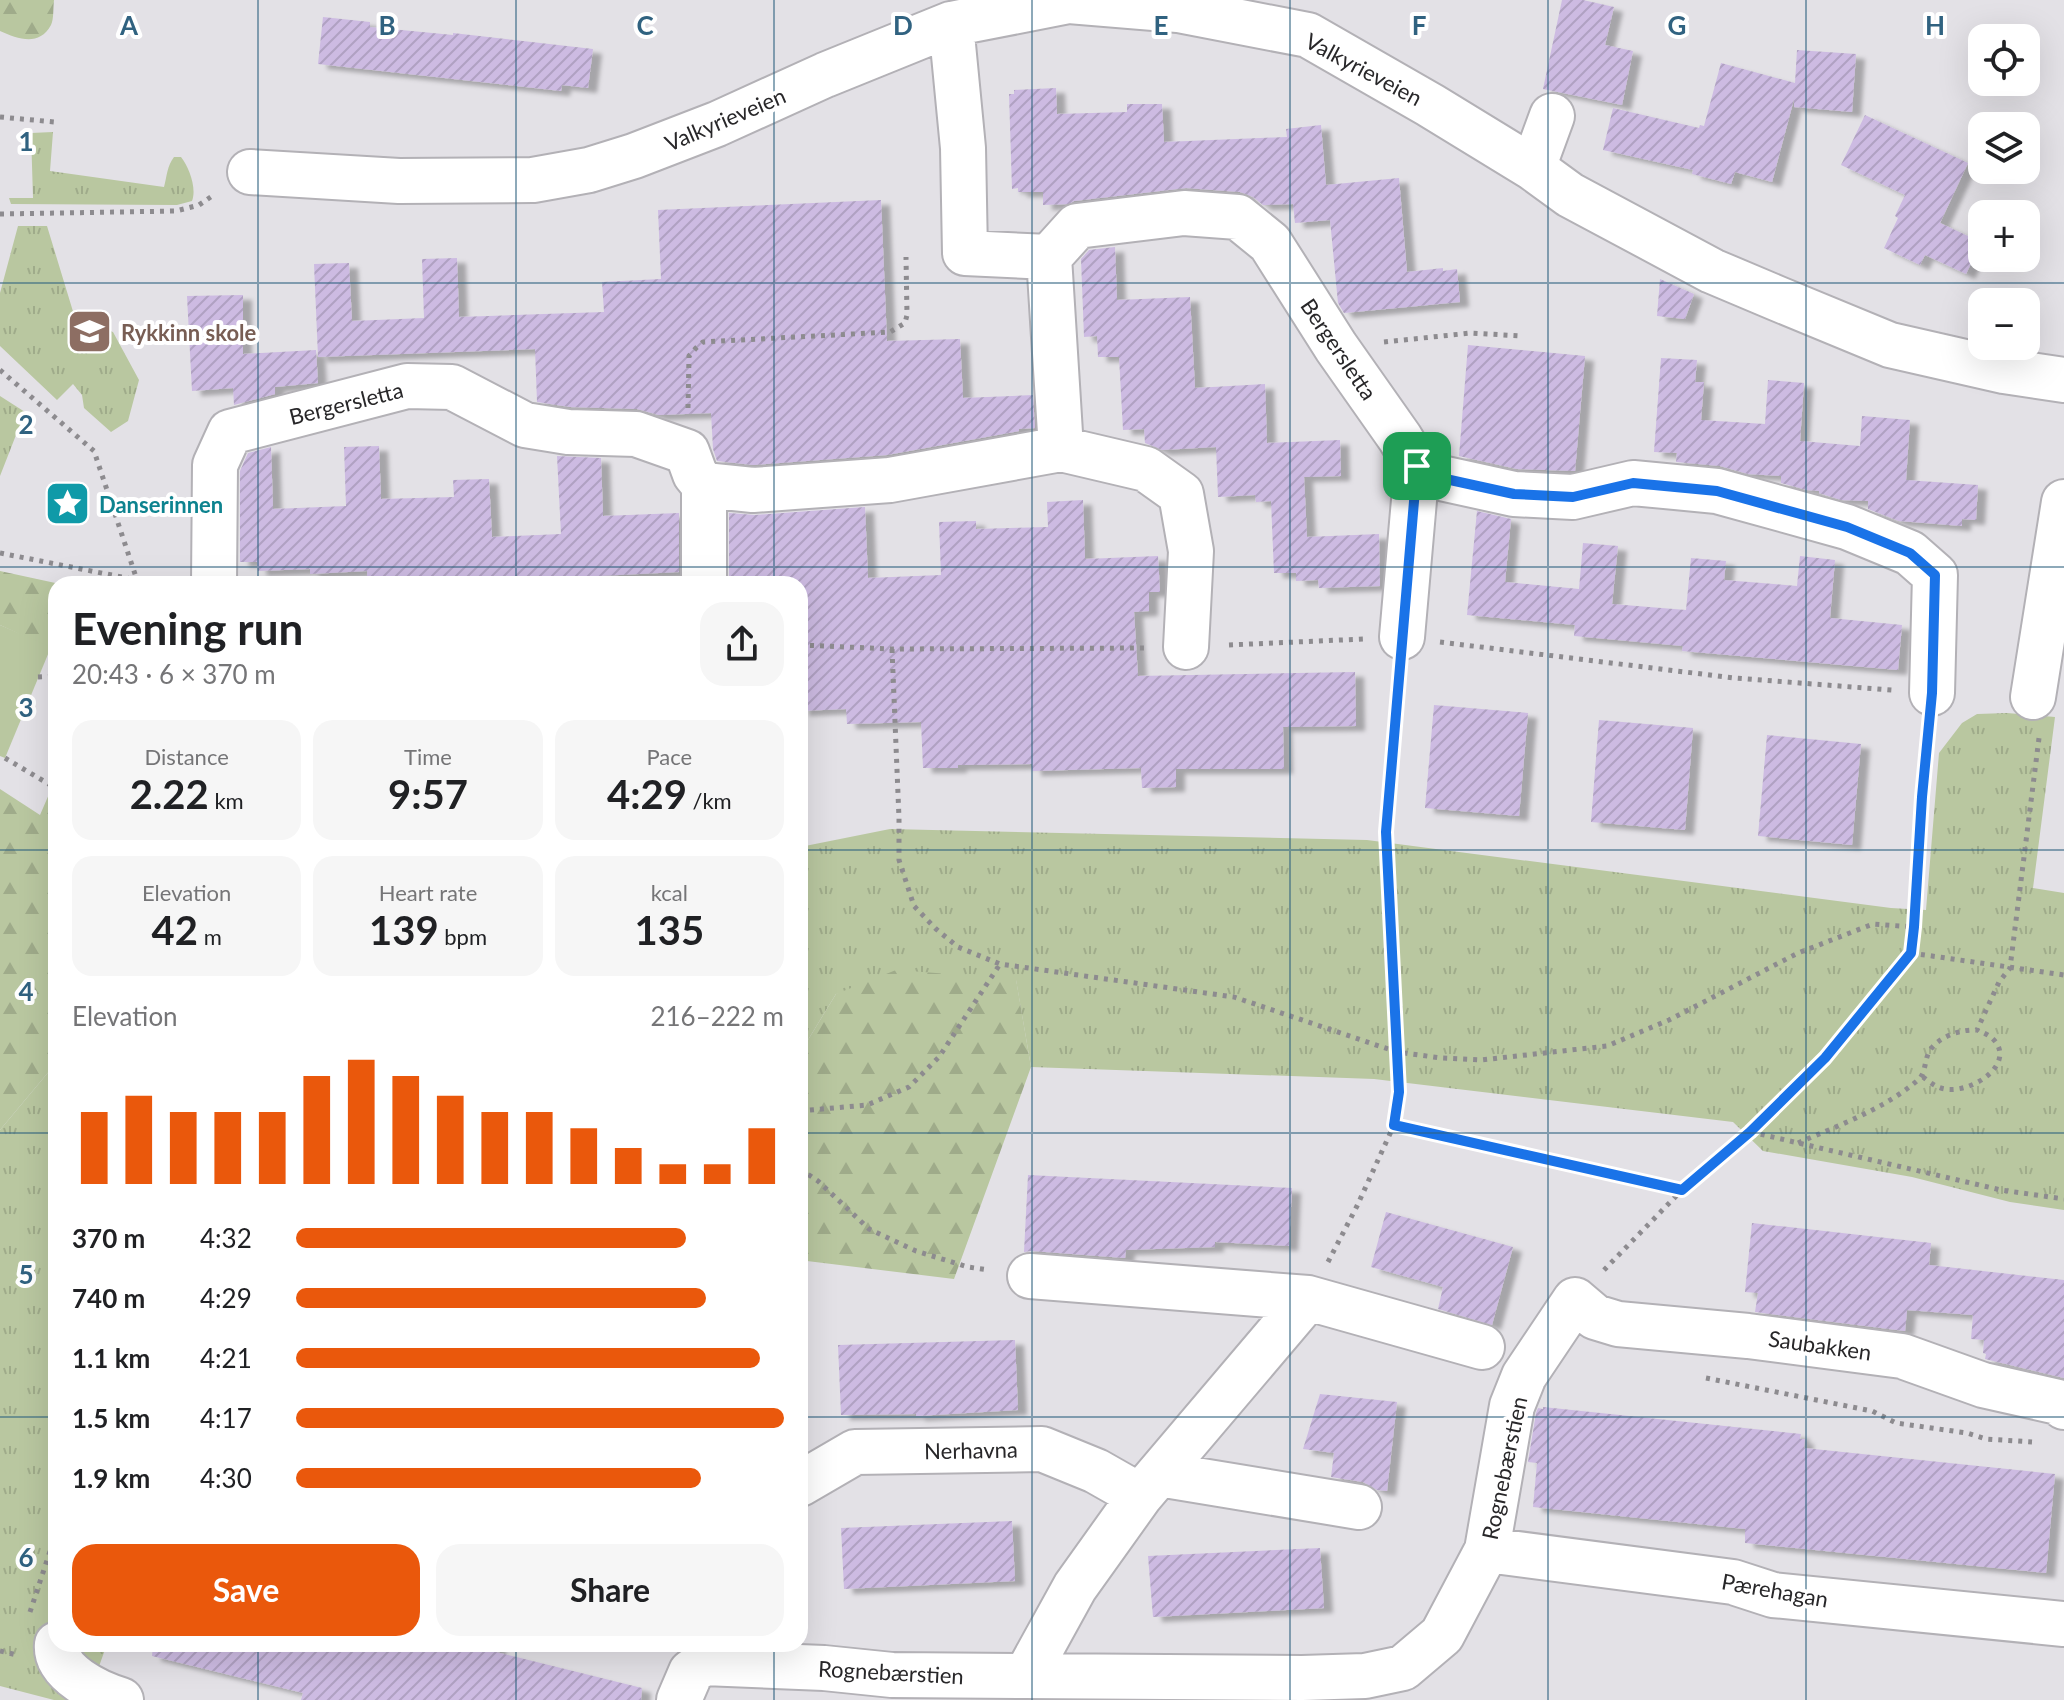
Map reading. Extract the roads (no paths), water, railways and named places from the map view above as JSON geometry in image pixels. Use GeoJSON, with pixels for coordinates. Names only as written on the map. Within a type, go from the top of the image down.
{"type":"FeatureCollection","features":[{"type":"Feature","properties":{"kind":"street","name":"Valkyrieveien"},"geometry":{"type":"LineString","coordinates":[[250,172],[399,181],[533,180],[589,170],[717,124],[825,75],[951,24],[1069,0],[1311,18],[1430,105],[1533,168],[1570,195],[1712,271],[1890,345],[2004,371],[2064,380]]}},
{"type":"Feature","properties":{"kind":"street"},"geometry":{"type":"LineString","coordinates":[[951,24],[963,148],[965,253],[1049,257],[1061,449]]}},
{"type":"Feature","properties":{"kind":"street"},"geometry":{"type":"LineString","coordinates":[[1533,168],[1552,116]]}},
{"type":"Feature","properties":{"kind":"street","name":"Bergersletta"},"geometry":{"type":"LineString","coordinates":[[1049,257],[1077,226],[1184,213],[1238,217],[1270,243],[1417,466]]}},
{"type":"Feature","properties":{"kind":"street","name":"Bergersletta"},"geometry":{"type":"LineString","coordinates":[[214,576],[215,465],[230,432],[407,386],[452,387],[525,425],[568,432],[636,434],[696,468],[753,490],[890,480],[1061,449],[1146,469],[1181,494],[1191,551],[1186,647]]}},
{"type":"Feature","properties":{"kind":"street"},"geometry":{"type":"LineString","coordinates":[[1402,637],[1417,466],[1432,476],[1514,494],[1573,497],[1633,483],[1717,491],[1847,527],[1910,553],[1935,575],[1932,693]]}},
{"type":"Feature","properties":{"kind":"street"},"geometry":{"type":"LineString","coordinates":[[696,468],[703,576]]}},
{"type":"Feature","properties":{"kind":"street"},"geometry":{"type":"LineString","coordinates":[[2033,697],[2064,502]]}},
{"type":"Feature","properties":{"kind":"street"},"geometry":{"type":"LineString","coordinates":[[1030,1276],[1308,1298],[1482,1347]]}},
{"type":"Feature","properties":{"kind":"street"},"geometry":{"type":"LineString","coordinates":[[1026,1676],[1075,1587],[1150,1485],[1308,1298]]}},
{"type":"Feature","properties":{"kind":"street","name":"Saubakken"},"geometry":{"type":"LineString","coordinates":[[1575,1300],[1595,1317],[1618,1324],[1748,1336],[1902,1356],[1983,1385],[2058,1402],[2064,1407]]}},
{"type":"Feature","properties":{"kind":"street","name":"Rognebærstien"},"geometry":{"type":"LineString","coordinates":[[679,1700],[691,1672],[704,1663],[824,1668],[892,1675],[1302,1678],[1365,1676],[1403,1668],[1442,1635],[1487,1550],[1512,1406],[1524,1376],[1575,1300]]}},
{"type":"Feature","properties":{"kind":"street","name":"Nerhavna"},"geometry":{"type":"LineString","coordinates":[[808,1479],[855,1452],[1042,1449],[1096,1471],[1150,1485],[1359,1507]]}},
{"type":"Feature","properties":{"kind":"street","name":"Pærehagan"},"geometry":{"type":"LineString","coordinates":[[1487,1550],[1733,1582],[1773,1595],[2064,1624]]}},
{"type":"Feature","properties":{"kind":"street"},"geometry":{"type":"LineString","coordinates":[[56,1652],[71,1675],[109,1698]]}},
{"type":"Feature","properties":{"kind":"place","name":"Rykkinn skole"},"geometry":{"type":"Point","coordinates":[90,332]}},
{"type":"Feature","properties":{"kind":"place","name":"Danserinnen"},"geometry":{"type":"Point","coordinates":[68,504]}}]}
